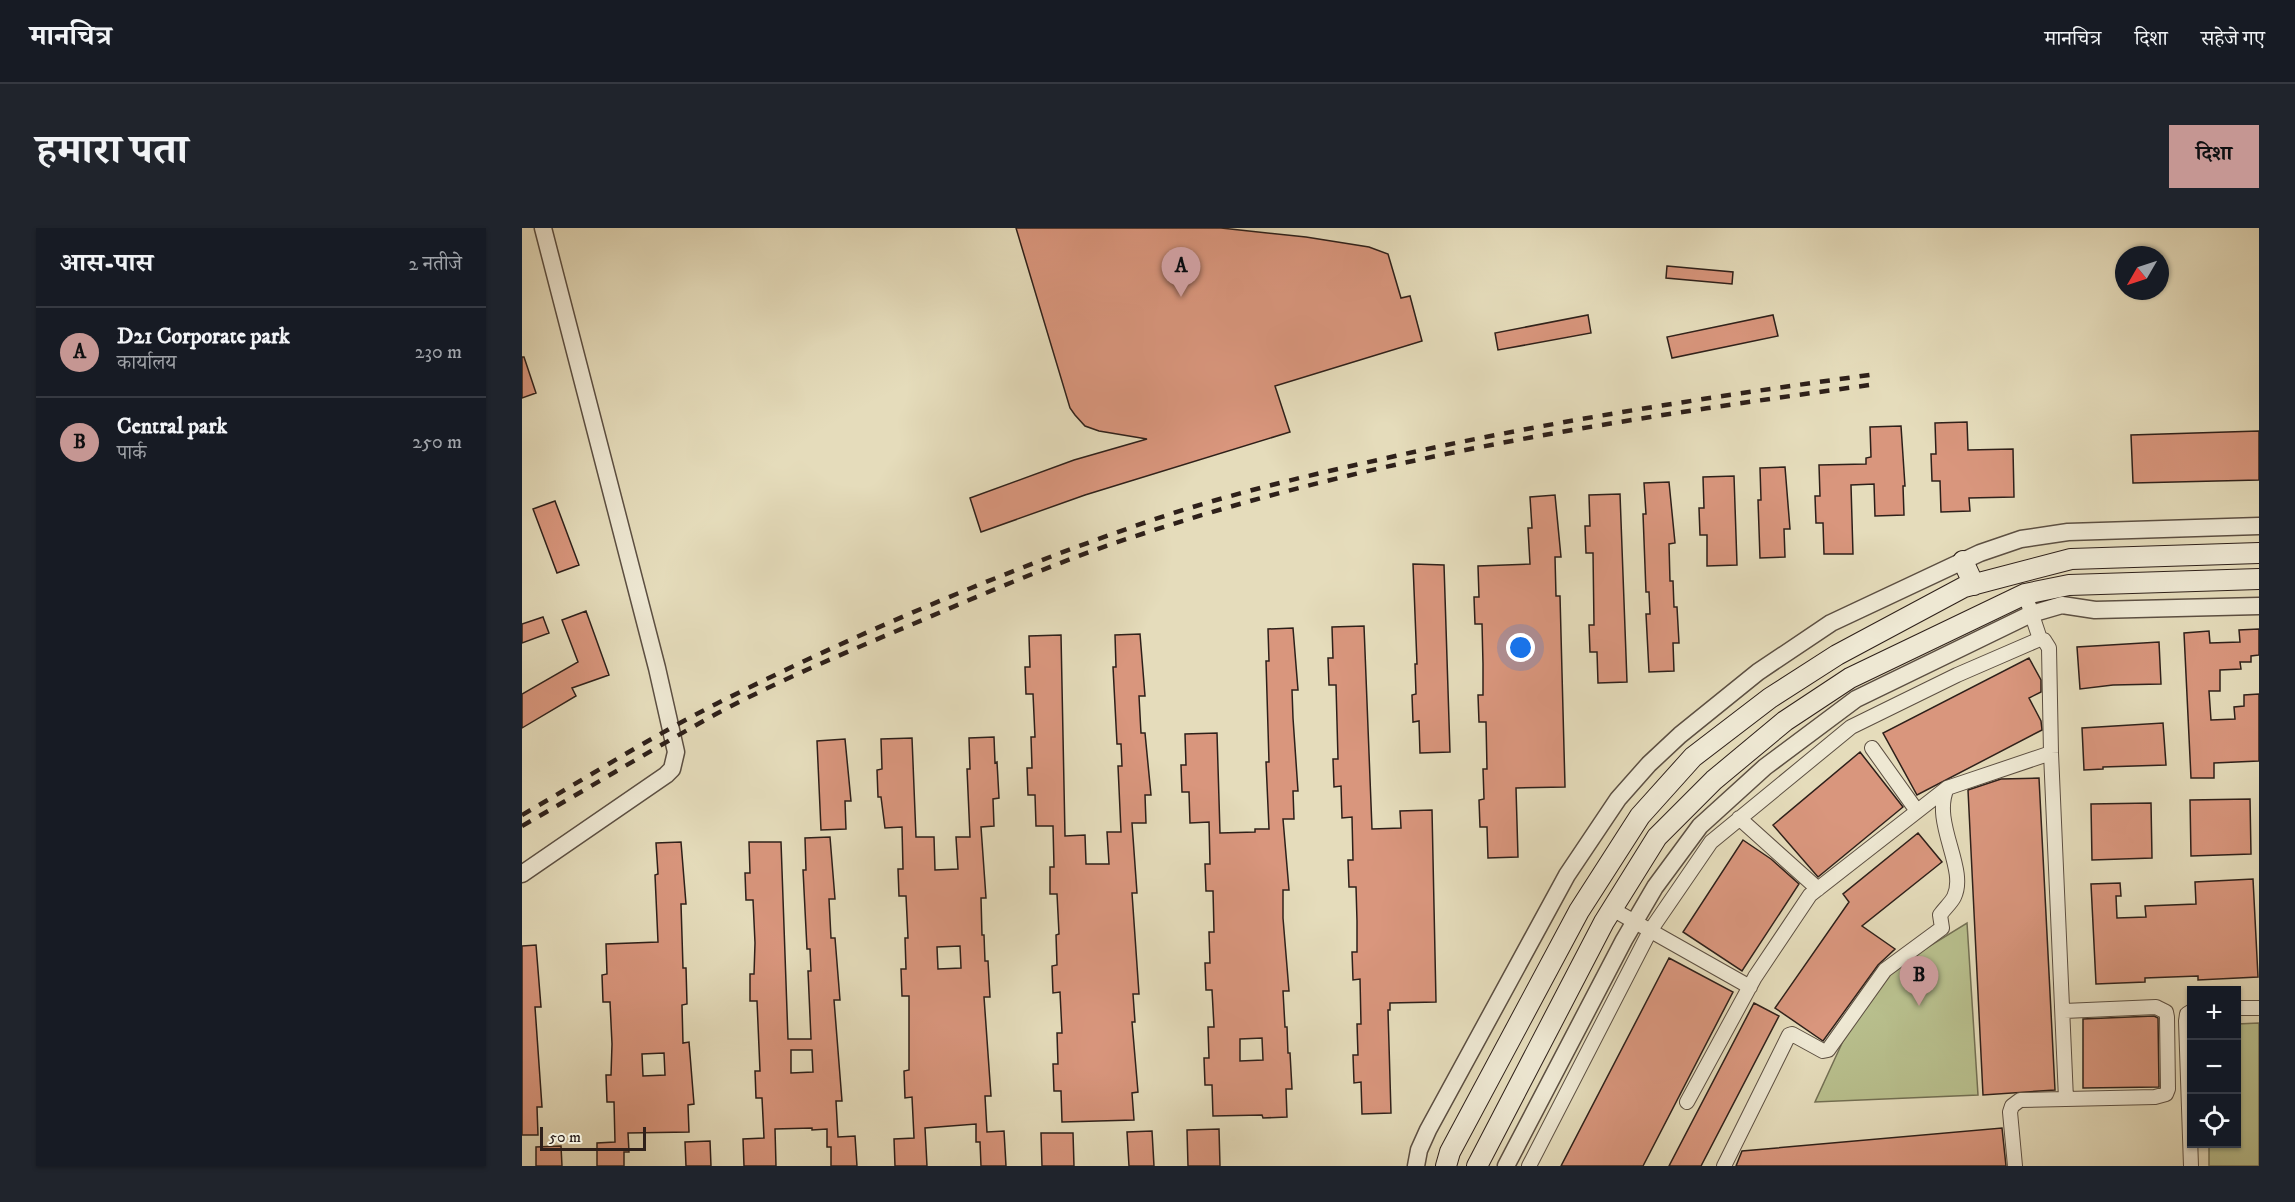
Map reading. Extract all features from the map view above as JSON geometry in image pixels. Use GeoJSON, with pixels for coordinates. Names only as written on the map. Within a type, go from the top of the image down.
{"type":"FeatureCollection","features":[{"type":"Feature","properties":{"kind":"main road"},"geometry":{"type":"LineString","coordinates":[[1446,1166],[1450,1152],[1579,911],[1640,816],[1693,757],[1770,698],[1837,655],[1950,597],[1964,587],[2070,559],[2259,553]]}},
{"type":"Feature","properties":{"kind":"main road"},"geometry":{"type":"LineString","coordinates":[[1963,561],[1974,585]]}},
{"type":"Feature","properties":{"kind":"main road"},"geometry":{"type":"LineString","coordinates":[[1477,1166],[1612,909],[1657,837],[1714,780],[1785,721],[1850,678],[2025,594],[2069,585],[2259,579]]}},
{"type":"Feature","properties":{"kind":"street"},"geometry":{"type":"LineString","coordinates":[[522,874],[666,775],[672,769],[676,752],[654,656],[543,228]]}},
{"type":"Feature","properties":{"kind":"street"},"geometry":{"type":"LineString","coordinates":[[1416,1166],[1419,1149],[1428,1130],[1567,874],[1618,799],[1649,764],[1680,735],[1758,672],[1831,623],[1963,561],[2021,539],[2068,532],[2259,526]]}},
{"type":"Feature","properties":{"kind":"street"},"geometry":{"type":"LineString","coordinates":[[2025,594],[2040,639],[2044,640],[2049,648],[2050,753],[2064,1011],[2066,1099]]}},
{"type":"Feature","properties":{"kind":"street"},"geometry":{"type":"LineString","coordinates":[[1506,1166],[1634,923],[1655,887],[1700,826],[1765,767],[1856,699],[2031,614],[2062,605],[2095,610],[2259,606]]}},
{"type":"Feature","properties":{"kind":"street"},"geometry":{"type":"LineString","coordinates":[[1529,1166],[1650,931],[1711,842],[1851,727],[1957,675],[2040,639]]}},
{"type":"Feature","properties":{"kind":"street"},"geometry":{"type":"LineString","coordinates":[[1872,748],[1917,811]]}},
{"type":"Feature","properties":{"kind":"street"},"geometry":{"type":"LineString","coordinates":[[1687,1102],[1750,987],[1810,895],[1947,788],[2050,753]]}},
{"type":"Feature","properties":{"kind":"street"},"geometry":{"type":"LineString","coordinates":[[1724,1166],[1788,1036],[1792,1034],[1823,1051],[1828,1050],[1885,970],[1942,928],[1940,915],[1954,898],[1957,889],[1942,812],[1943,796],[1947,788]]}},
{"type":"Feature","properties":{"kind":"street"},"geometry":{"type":"LineString","coordinates":[[1739,818],[1818,889]]}},
{"type":"Feature","properties":{"kind":"street"},"geometry":{"type":"LineString","coordinates":[[1612,909],[1750,987]]}},
{"type":"Feature","properties":{"kind":"street"},"geometry":{"type":"LineString","coordinates":[[2015,1166],[2010,1112],[2012,1106],[2020,1100],[2155,1097],[2166,1094],[2166,1012],[2156,1007],[2064,1011]]}},
{"type":"Feature","properties":{"kind":"street"},"geometry":{"type":"LineString","coordinates":[[2241,1008],[2259,1008]]}},
{"type":"Feature","properties":{"kind":"street"},"geometry":{"type":"LineString","coordinates":[[2187,1014],[2191,1166]]}},
{"type":"Feature","properties":{"kind":"green space"},"geometry":{"type":"Polygon","coordinates":[[[1967,923],[1978,1095],[1815,1102],[1843,1041],[1889,971],[1967,923]]]}},
{"type":"Feature","properties":{"kind":"green space"},"geometry":{"type":"Polygon","coordinates":[[[2259,1023],[2259,1166],[2209,1166],[2209,1148],[2241,1148],[2241,1024],[2259,1023]]]}},
{"type":"Feature","properties":{"kind":"building"},"geometry":{"type":"Polygon","coordinates":[[[1016,228],[1221,228],[1306,237],[1369,247],[1388,254],[1401,298],[1410,296],[1422,341],[1275,386],[1290,432],[1085,495],[981,532],[970,498],[1074,460],[1147,439],[1099,431],[1085,426],[1070,408],[1016,228]]]}},
{"type":"Feature","properties":{"kind":"building"},"geometry":{"type":"Polygon","coordinates":[[[1667,266],[1733,272],[1732,284],[1666,278],[1667,266]]]}},
{"type":"Feature","properties":{"kind":"building"},"geometry":{"type":"Polygon","coordinates":[[[1588,315],[1591,333],[1498,350],[1495,333],[1588,315]]]}},
{"type":"Feature","properties":{"kind":"building"},"geometry":{"type":"Polygon","coordinates":[[[1773,315],[1778,336],[1672,358],[1667,337],[1773,315]]]}},
{"type":"Feature","properties":{"kind":"building"},"geometry":{"type":"Polygon","coordinates":[[[522,357],[524,357],[536,393],[522,398],[522,357]]]}},
{"type":"Feature","properties":{"kind":"building"},"geometry":{"type":"Polygon","coordinates":[[[1967,422],[1968,450],[2013,449],[2014,497],[1969,498],[1970,511],[1941,512],[1940,481],[1932,481],[1931,454],[1936,454],[1935,423],[1967,422]]]}},
{"type":"Feature","properties":{"kind":"building"},"geometry":{"type":"Polygon","coordinates":[[[1901,426],[1905,486],[1903,486],[1904,515],[1875,516],[1874,484],[1851,485],[1853,554],[1824,554],[1823,523],[1816,523],[1815,496],[1820,496],[1819,465],[1866,464],[1866,458],[1871,457],[1870,427],[1901,426]]]}},
{"type":"Feature","properties":{"kind":"building"},"geometry":{"type":"Polygon","coordinates":[[[2259,431],[2259,480],[2133,483],[2131,435],[2259,431]]]}},
{"type":"Feature","properties":{"kind":"building"},"geometry":{"type":"Polygon","coordinates":[[[1785,467],[1790,529],[1784,529],[1785,557],[1760,558],[1758,500],[1761,500],[1760,468],[1785,467]]]}},
{"type":"Feature","properties":{"kind":"building"},"geometry":{"type":"Polygon","coordinates":[[[1734,476],[1737,565],[1707,566],[1707,535],[1700,535],[1699,508],[1704,508],[1703,477],[1734,476]]]}},
{"type":"Feature","properties":{"kind":"building"},"geometry":{"type":"Polygon","coordinates":[[[1669,482],[1675,543],[1669,544],[1670,581],[1673,581],[1674,607],[1677,607],[1679,643],[1673,643],[1674,671],[1649,672],[1646,614],[1650,614],[1649,592],[1646,592],[1644,483],[1669,482]]]}},
{"type":"Feature","properties":{"kind":"building"},"geometry":{"type":"Polygon","coordinates":[[[1620,494],[1627,682],[1598,683],[1597,652],[1590,652],[1589,625],[1594,625],[1593,553],[1586,553],[1585,526],[1590,526],[1589,495],[1620,494]]]}},
{"type":"Feature","properties":{"kind":"building"},"geometry":{"type":"Polygon","coordinates":[[[1555,495],[1561,557],[1555,557],[1556,596],[1560,596],[1565,787],[1516,788],[1518,857],[1488,858],[1487,827],[1480,827],[1479,800],[1484,799],[1483,769],[1487,769],[1486,722],[1479,722],[1478,695],[1483,695],[1483,664],[1482,624],[1475,624],[1474,597],[1479,597],[1478,566],[1530,564],[1528,528],[1532,528],[1530,497],[1555,495]]]}},
{"type":"Feature","properties":{"kind":"building"},"geometry":{"type":"Polygon","coordinates":[[[555,501],[579,565],[557,573],[533,509],[555,501]]]}},
{"type":"Feature","properties":{"kind":"building"},"geometry":{"type":"Polygon","coordinates":[[[1413,564],[1444,565],[1450,752],[1420,753],[1419,721],[1413,722],[1412,695],[1416,694],[1415,664],[1417,664],[1413,564]]]}},
{"type":"Feature","properties":{"kind":"building"},"geometry":{"type":"Polygon","coordinates":[[[586,611],[609,675],[572,688],[576,696],[522,728],[522,694],[578,662],[562,620],[586,611]]]}},
{"type":"Feature","properties":{"kind":"building"},"geometry":{"type":"Polygon","coordinates":[[[543,617],[549,633],[522,643],[522,624],[543,617]]]}},
{"type":"Feature","properties":{"kind":"building"},"geometry":{"type":"Polygon","coordinates":[[[1364,626],[1372,829],[1401,828],[1400,811],[1432,810],[1436,1002],[1390,1003],[1390,1010],[1388,1010],[1391,1113],[1362,1114],[1361,1082],[1354,1083],[1353,1055],[1358,1055],[1357,1024],[1361,1024],[1360,979],[1353,980],[1352,952],[1357,952],[1357,921],[1356,887],[1349,887],[1348,860],[1353,860],[1352,817],[1342,818],[1341,786],[1334,787],[1333,759],[1338,759],[1336,685],[1329,685],[1328,658],[1333,658],[1332,627],[1364,626]]]}},
{"type":"Feature","properties":{"kind":"building"},"geometry":{"type":"Polygon","coordinates":[[[1293,628],[1298,690],[1292,690],[1298,791],[1293,791],[1294,819],[1283,819],[1289,890],[1283,890],[1283,918],[1289,991],[1283,991],[1292,1089],[1286,1089],[1287,1117],[1213,1116],[1212,1085],[1205,1085],[1204,1058],[1209,1058],[1208,1027],[1214,1027],[1212,990],[1206,990],[1205,963],[1210,963],[1209,932],[1214,932],[1213,891],[1206,891],[1205,864],[1210,864],[1209,822],[1190,823],[1189,792],[1182,792],[1181,765],[1186,765],[1185,734],[1217,733],[1220,833],[1255,832],[1255,829],[1269,829],[1266,762],[1269,762],[1266,661],[1269,661],[1268,629],[1293,628]],[[1262,1038],[1240,1039],[1240,1061],[1263,1060],[1262,1038]]]}},
{"type":"Feature","properties":{"kind":"building"},"geometry":{"type":"Polygon","coordinates":[[[2259,629],[2259,655],[2251,656],[2251,662],[2240,662],[2241,669],[2220,670],[2220,691],[2209,691],[2211,720],[2235,719],[2234,707],[2244,706],[2244,695],[2259,694],[2259,761],[2214,763],[2214,778],[2191,778],[2184,633],[2209,631],[2210,643],[2240,642],[2239,630],[2259,629]]]}},
{"type":"Feature","properties":{"kind":"building"},"geometry":{"type":"Polygon","coordinates":[[[1140,634],[1145,696],[1139,696],[1141,733],[1145,733],[1151,795],[1145,795],[1146,823],[1132,823],[1137,893],[1132,893],[1139,994],[1133,994],[1135,1022],[1132,1022],[1138,1092],[1132,1093],[1134,1120],[1062,1122],[1061,1091],[1054,1091],[1053,1064],[1058,1064],[1057,1033],[1062,1033],[1060,992],[1053,993],[1052,966],[1057,965],[1056,935],[1059,934],[1057,894],[1050,894],[1050,867],[1054,867],[1053,826],[1036,826],[1035,795],[1028,795],[1027,768],[1032,768],[1031,737],[1035,737],[1033,694],[1026,694],[1025,667],[1030,667],[1029,636],[1061,635],[1065,836],[1085,835],[1086,864],[1109,864],[1107,832],[1121,832],[1118,766],[1122,766],[1121,744],[1117,744],[1113,667],[1116,667],[1115,635],[1140,634]]]}},
{"type":"Feature","properties":{"kind":"building"},"geometry":{"type":"Polygon","coordinates":[[[2159,642],[2161,684],[2113,685],[2080,689],[2077,647],[2159,642]]]}},
{"type":"Feature","properties":{"kind":"building"},"geometry":{"type":"Polygon","coordinates":[[[2029,658],[2041,680],[2041,692],[2029,698],[2041,721],[2042,730],[1917,795],[1883,733],[2029,658]]]}},
{"type":"Feature","properties":{"kind":"building"},"geometry":{"type":"Polygon","coordinates":[[[2163,723],[2166,765],[2103,767],[2103,769],[2084,770],[2082,728],[2163,723]]]}},
{"type":"Feature","properties":{"kind":"building"},"geometry":{"type":"Polygon","coordinates":[[[994,737],[995,763],[997,762],[999,798],[993,799],[994,826],[981,827],[986,898],[981,898],[982,935],[984,935],[985,961],[988,961],[990,997],[984,997],[991,1096],[985,1096],[987,1132],[1004,1131],[1006,1166],[981,1166],[980,1142],[976,1142],[976,1124],[925,1128],[927,1166],[895,1166],[894,1139],[914,1138],[912,1097],[905,1098],[904,1071],[909,1070],[909,996],[902,996],[901,969],[906,969],[905,938],[908,938],[906,896],[899,896],[898,869],[903,869],[902,827],[885,828],[881,797],[878,797],[877,770],[882,769],[881,739],[912,738],[916,837],[934,837],[935,870],[958,869],[956,837],[970,837],[967,769],[970,769],[969,738],[994,737]],[[960,946],[937,947],[938,969],[961,968],[960,946]]]}},
{"type":"Feature","properties":{"kind":"building"},"geometry":{"type":"Polygon","coordinates":[[[845,739],[851,801],[845,801],[846,829],[821,830],[817,741],[845,739]]]}},
{"type":"Feature","properties":{"kind":"building"},"geometry":{"type":"Polygon","coordinates":[[[1860,752],[1903,807],[1818,877],[1773,825],[1860,752]]]}},
{"type":"Feature","properties":{"kind":"building"},"geometry":{"type":"Polygon","coordinates":[[[2039,778],[2055,1090],[1983,1095],[1968,790],[2001,779],[2039,778]]]}},
{"type":"Feature","properties":{"kind":"building"},"geometry":{"type":"Polygon","coordinates":[[[2250,799],[2251,854],[2191,856],[2190,800],[2250,799]]]}},
{"type":"Feature","properties":{"kind":"building"},"geometry":{"type":"Polygon","coordinates":[[[2151,803],[2152,858],[2092,860],[2091,804],[2151,803]]]}},
{"type":"Feature","properties":{"kind":"building"},"geometry":{"type":"Polygon","coordinates":[[[1918,833],[1942,862],[1862,926],[1895,949],[1878,965],[1823,1041],[1775,1008],[1849,902],[1843,894],[1918,833]]]}},
{"type":"Feature","properties":{"kind":"building"},"geometry":{"type":"Polygon","coordinates":[[[830,837],[835,899],[829,899],[831,938],[835,938],[840,1000],[834,1000],[842,1101],[836,1101],[838,1137],[855,1136],[857,1166],[831,1166],[831,1147],[827,1147],[827,1129],[812,1130],[812,1128],[775,1129],[776,1166],[744,1166],[743,1139],[764,1138],[762,1098],[756,1098],[755,1071],[760,1071],[757,1001],[750,1001],[750,974],[754,974],[755,943],[753,900],[746,900],[745,873],[750,873],[749,842],[781,842],[788,1039],[811,1039],[808,971],[811,971],[810,949],[807,949],[803,870],[806,870],[805,838],[830,837]],[[791,1050],[791,1073],[813,1072],[812,1050],[791,1050]]]}},
{"type":"Feature","properties":{"kind":"building"},"geometry":{"type":"Polygon","coordinates":[[[1743,840],[1771,859],[1799,884],[1742,971],[1683,932],[1743,840]]]}},
{"type":"Feature","properties":{"kind":"building"},"geometry":{"type":"Polygon","coordinates":[[[681,842],[686,904],[681,904],[683,968],[686,968],[687,1004],[682,1005],[683,1043],[689,1042],[694,1104],[688,1105],[689,1132],[628,1133],[629,1152],[624,1152],[624,1166],[597,1166],[597,1143],[615,1142],[614,1102],[607,1102],[606,1075],[611,1075],[612,1044],[610,1002],[603,1002],[602,975],[607,974],[606,944],[658,942],[656,843],[681,842]],[[664,1053],[642,1054],[643,1076],[665,1075],[664,1053]]]}},
{"type":"Feature","properties":{"kind":"building"},"geometry":{"type":"Polygon","coordinates":[[[2253,879],[2258,977],[2198,980],[2198,976],[2145,978],[2145,982],[2096,984],[2091,884],[2120,883],[2121,896],[2116,896],[2117,918],[2146,917],[2145,906],[2196,904],[2195,882],[2253,879]]]}},
{"type":"Feature","properties":{"kind":"building"},"geometry":{"type":"Polygon","coordinates":[[[536,945],[541,1007],[535,1007],[542,1107],[537,1107],[538,1135],[522,1135],[522,946],[536,945]]]}},
{"type":"Feature","properties":{"kind":"building"},"geometry":{"type":"Polygon","coordinates":[[[1669,958],[1733,992],[1643,1166],[1561,1166],[1669,958]]]}},
{"type":"Feature","properties":{"kind":"building"},"geometry":{"type":"Polygon","coordinates":[[[1754,1003],[1779,1016],[1701,1166],[1669,1166],[1754,1003]]]}},
{"type":"Feature","properties":{"kind":"building"},"geometry":{"type":"Polygon","coordinates":[[[2154,1016],[2158,1018],[2159,1087],[2083,1088],[2083,1019],[2154,1016]]]}},
{"type":"Feature","properties":{"kind":"building"},"geometry":{"type":"Polygon","coordinates":[[[2002,1128],[2006,1166],[1736,1166],[1742,1151],[2002,1128]]]}},
{"type":"Feature","properties":{"kind":"building"},"geometry":{"type":"Polygon","coordinates":[[[1219,1129],[1220,1166],[1188,1166],[1187,1130],[1219,1129]]]}},
{"type":"Feature","properties":{"kind":"building"},"geometry":{"type":"Polygon","coordinates":[[[1152,1131],[1154,1166],[1129,1166],[1127,1132],[1152,1131]]]}},
{"type":"Feature","properties":{"kind":"building"},"geometry":{"type":"Polygon","coordinates":[[[1041,1133],[1073,1133],[1074,1166],[1042,1166],[1041,1133]]]}},
{"type":"Feature","properties":{"kind":"building"},"geometry":{"type":"Polygon","coordinates":[[[710,1141],[711,1166],[686,1166],[685,1142],[710,1141]]]}},
{"type":"Feature","properties":{"kind":"building"},"geometry":{"type":"Polygon","coordinates":[[[561,1146],[562,1166],[536,1166],[536,1147],[561,1146]]]}},
{"type":"Feature","properties":{"kind":"railway"},"geometry":{"type":"LineString","coordinates":[[522,815],[692,717],[818,655],[975,586],[1081,545],[1165,516],[1286,481],[1440,446],[1689,401],[1876,374]]}},
{"type":"Feature","properties":{"kind":"railway"},"geometry":{"type":"LineString","coordinates":[[522,826],[667,741],[789,678],[1026,576],[1142,534],[1232,506],[1322,482],[1506,442],[1691,411],[1877,384]]}},
{"type":"Feature","properties":{"kind":"place","name":"D21 Corporate park"},"geometry":{"type":"Point","coordinates":[1181,297]}},
{"type":"Feature","properties":{"kind":"place","name":"Central park"},"geometry":{"type":"Point","coordinates":[1919,1006]}}]}
